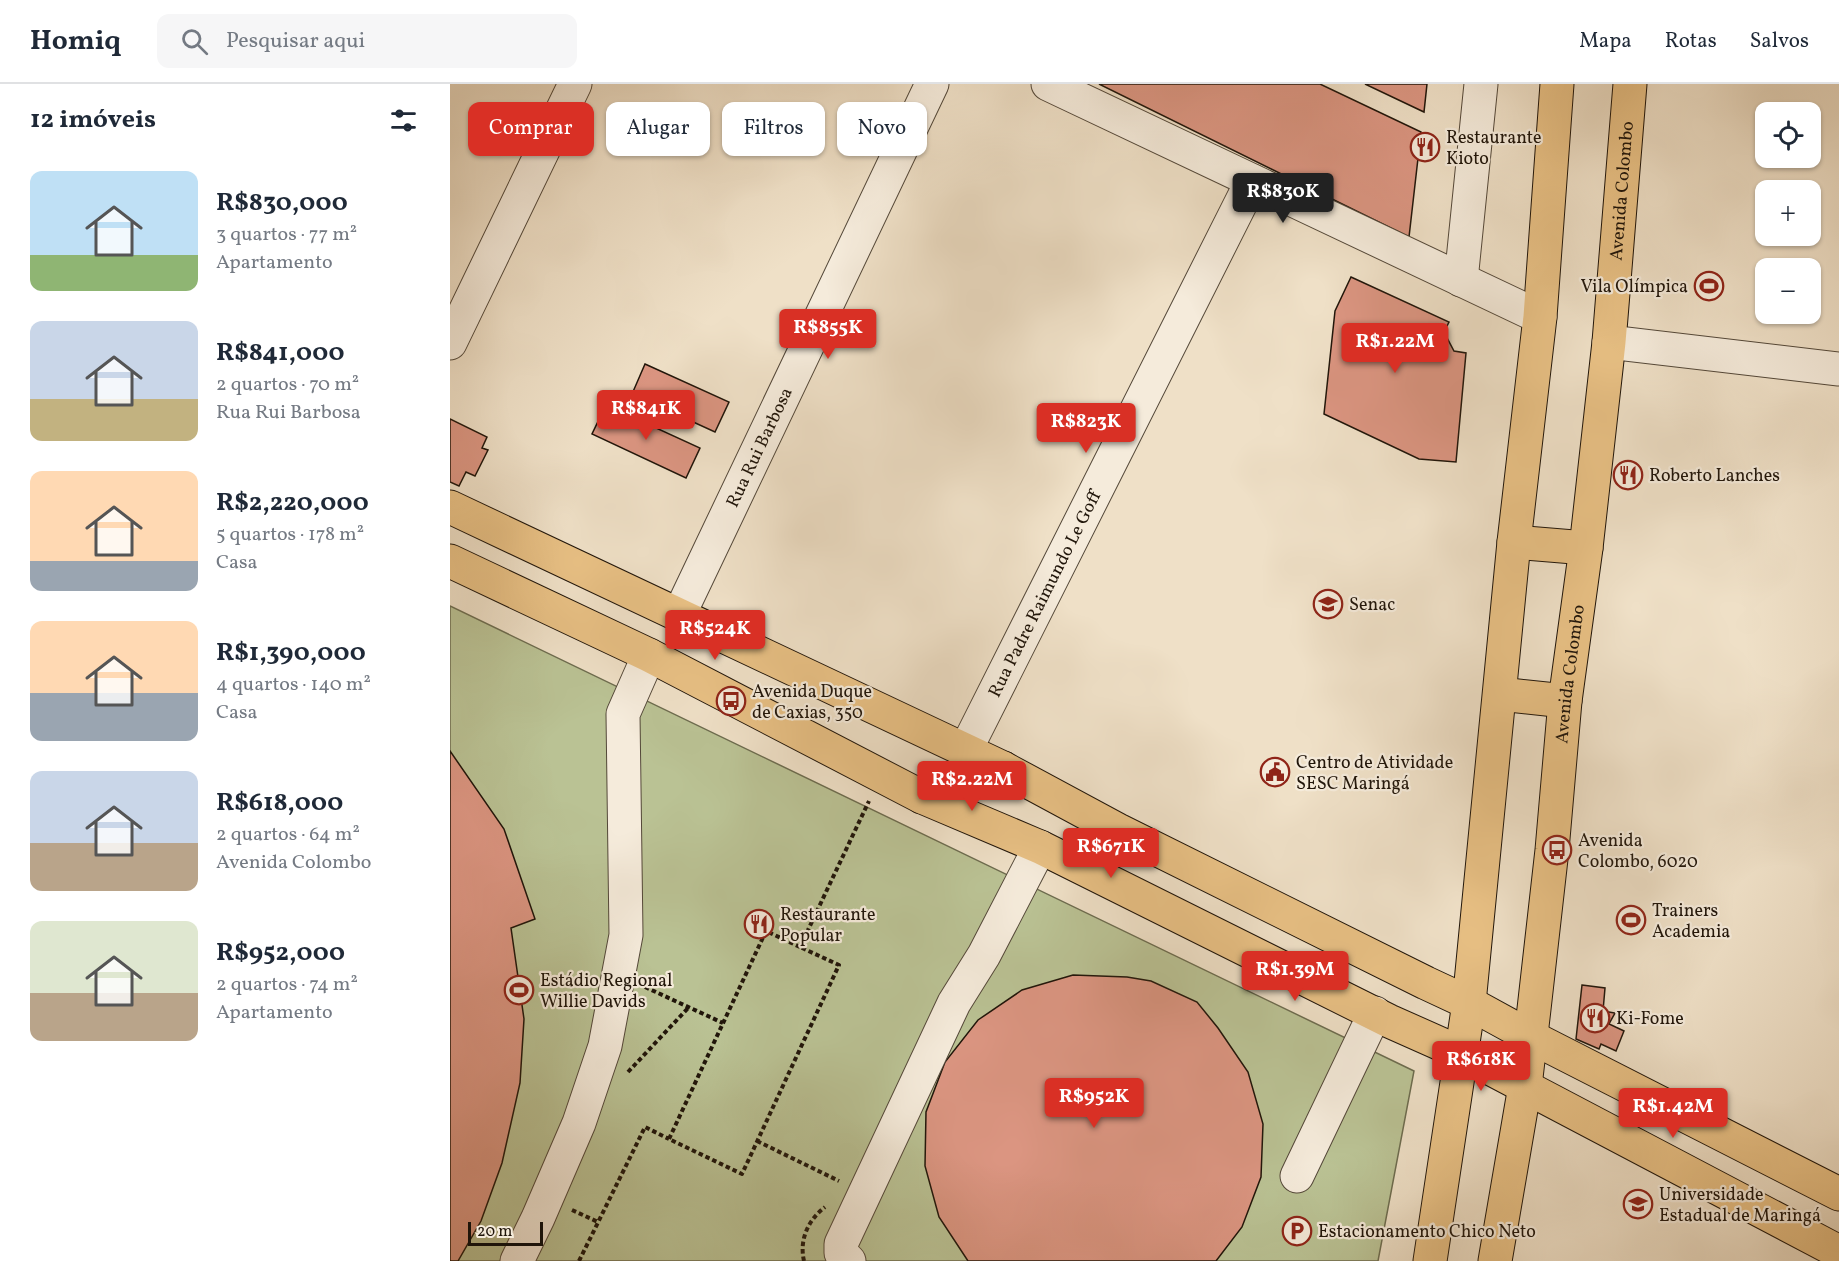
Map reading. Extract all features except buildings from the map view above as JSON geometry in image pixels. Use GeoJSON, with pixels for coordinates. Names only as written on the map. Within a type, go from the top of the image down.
{"type":"FeatureCollection","features":[{"type":"Feature","properties":{"kind":"main road"},"geometry":{"type":"LineString","coordinates":[[1430,1261],[1469,1003],[1514,542],[1540,317],[1557,84]]}},
{"type":"Feature","properties":{"kind":"main road","name":"Avenida Colombo"},"geometry":{"type":"LineString","coordinates":[[1495,1261],[1525,1086],[1531,1037],[1552,850],[1565,701],[1586,548],[1608,342],[1630,84]]}},
{"type":"Feature","properties":{"kind":"main road"},"geometry":{"type":"LineString","coordinates":[[450,507],[1003,768],[1118,830],[1469,1003],[1839,1194]]}},
{"type":"Feature","properties":{"kind":"main road"},"geometry":{"type":"LineString","coordinates":[[1514,542],[1586,548]]}},
{"type":"Feature","properties":{"kind":"main road"},"geometry":{"type":"LineString","coordinates":[[450,561],[649,655],[922,797],[1041,847],[1375,1013],[1461,1053],[1839,1252]]}},
{"type":"Feature","properties":{"kind":"main road"},"geometry":{"type":"LineString","coordinates":[[1500,694],[1565,701]]}},
{"type":"Feature","properties":{"kind":"main road"},"geometry":{"type":"LineString","coordinates":[[922,797],[960,790],[1003,768]]}},
{"type":"Feature","properties":{"kind":"main road"},"geometry":{"type":"LineString","coordinates":[[1118,830],[1141,886],[1152,901]]}},
{"type":"Feature","properties":{"kind":"street"},"geometry":{"type":"LineString","coordinates":[[450,343],[575,84]]}},
{"type":"Feature","properties":{"kind":"street","name":"Rua Rui Barbosa"},"geometry":{"type":"LineString","coordinates":[[679,615],[932,84]]}},
{"type":"Feature","properties":{"kind":"street"},"geometry":{"type":"LineString","coordinates":[[1048,84],[1540,317]]}},
{"type":"Feature","properties":{"kind":"street"},"geometry":{"type":"LineString","coordinates":[[1461,280],[1480,84]]}},
{"type":"Feature","properties":{"kind":"street","name":"Rua Padre Raimundo Le Goff"},"geometry":{"type":"LineString","coordinates":[[965,751],[1252,181]]}},
{"type":"Feature","properties":{"kind":"street"},"geometry":{"type":"LineString","coordinates":[[1608,342],[1839,369]]}},
{"type":"Feature","properties":{"kind":"street"},"geometry":{"type":"LineString","coordinates":[[517,1261],[579,1124],[605,1046],[626,935],[623,714],[649,655]]}},
{"type":"Feature","properties":{"kind":"street"},"geometry":{"type":"LineString","coordinates":[[849,1261],[841,1253],[841,1244],[954,1003],[984,955],[1041,847]]}},
{"type":"Feature","properties":{"kind":"street"},"geometry":{"type":"LineString","coordinates":[[1297,1176],[1375,1013]]}},
{"type":"Feature","properties":{"kind":"path"},"geometry":{"type":"LineString","coordinates":[[800,947],[881,776]]}},
{"type":"Feature","properties":{"kind":"path"},"geometry":{"type":"LineString","coordinates":[[579,1261],[645,1127],[669,1139],[742,1174],[839,965],[766,931],[669,1139]]}},
{"type":"Feature","properties":{"kind":"path"},"geometry":{"type":"LineString","coordinates":[[619,975],[723,1023]]}},
{"type":"Feature","properties":{"kind":"path"},"geometry":{"type":"LineString","coordinates":[[626,1074],[689,1007]]}},
{"type":"Feature","properties":{"kind":"path"},"geometry":{"type":"LineString","coordinates":[[757,1141],[840,1180]]}},
{"type":"Feature","properties":{"kind":"green space"},"geometry":{"type":"Polygon","coordinates":[[[450,606],[1414,1071],[1378,1261],[450,1261],[450,606]]]}},
{"type":"Feature","properties":{"kind":"place","name":"Restaurante Kioto"},"geometry":{"type":"Point","coordinates":[1425,147]}},
{"type":"Feature","properties":{"kind":"place","name":"Vila Olímpica"},"geometry":{"type":"Point","coordinates":[1709,286]}},
{"type":"Feature","properties":{"kind":"place","name":"Roberto Lanches"},"geometry":{"type":"Point","coordinates":[1628,475]}},
{"type":"Feature","properties":{"kind":"place","name":"Senac"},"geometry":{"type":"Point","coordinates":[1328,604]}},
{"type":"Feature","properties":{"kind":"place","name":"Avenida Duque de Caxias, 350"},"geometry":{"type":"Point","coordinates":[731,701]}},
{"type":"Feature","properties":{"kind":"place","name":"Centro de Atividade SESC Maringá"},"geometry":{"type":"Point","coordinates":[1275,772]}},
{"type":"Feature","properties":{"kind":"place","name":"Avenida Colombo, 6020"},"geometry":{"type":"Point","coordinates":[1557,850]}},
{"type":"Feature","properties":{"kind":"place","name":"Trainers Academia"},"geometry":{"type":"Point","coordinates":[1631,920]}},
{"type":"Feature","properties":{"kind":"place","name":"Restaurante Popular"},"geometry":{"type":"Point","coordinates":[759,924]}},
{"type":"Feature","properties":{"kind":"place","name":"Estádio Regional Willie Davids"},"geometry":{"type":"Point","coordinates":[519,990]}},
{"type":"Feature","properties":{"kind":"place","name":"Ki-Fome"},"geometry":{"type":"Point","coordinates":[1595,1018]}},
{"type":"Feature","properties":{"kind":"place","name":"Universidade Estadual de Maringá"},"geometry":{"type":"Point","coordinates":[1638,1204]}},
{"type":"Feature","properties":{"kind":"place","name":"Estacionamento Chico Neto"},"geometry":{"type":"Point","coordinates":[1297,1231]}}]}
